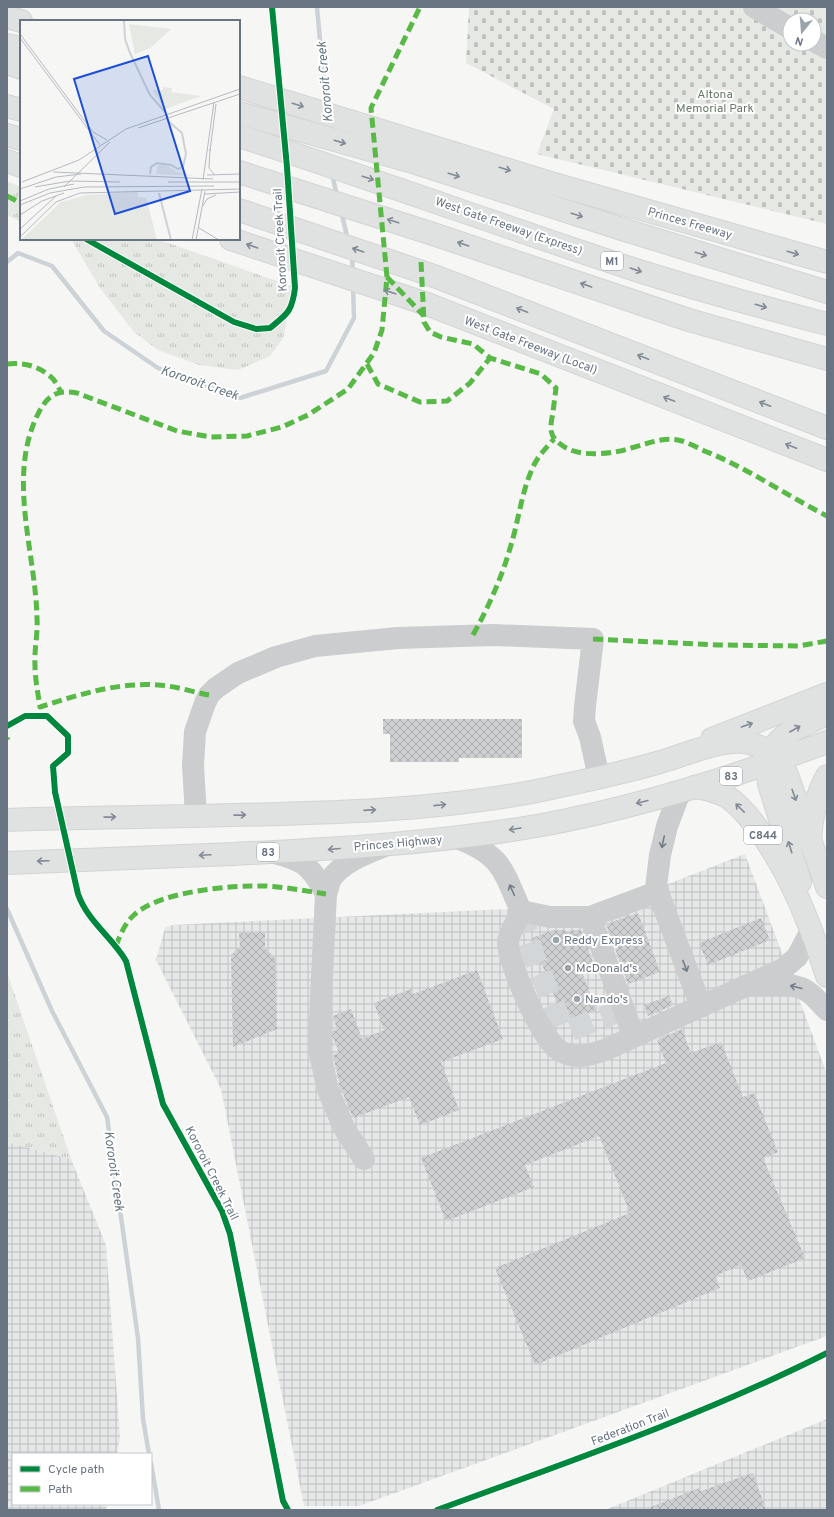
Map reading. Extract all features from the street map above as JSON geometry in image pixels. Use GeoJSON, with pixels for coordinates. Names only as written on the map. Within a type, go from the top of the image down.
{"type":"FeatureCollection","features":[{"type":"Feature","properties":{"kind":"main road"},"geometry":{"type":"LineString","coordinates":[[7,17],[20,21]]}},
{"type":"Feature","properties":{"kind":"main road"},"geometry":{"type":"LineString","coordinates":[[7,45],[20,48]]}},
{"type":"Feature","properties":{"kind":"main road"},"geometry":{"type":"LineString","coordinates":[[7,63],[20,68]]}},
{"type":"Feature","properties":{"kind":"main road"},"geometry":{"type":"LineString","coordinates":[[240,87],[554,184],[663,224],[827,280]]}},
{"type":"Feature","properties":{"kind":"main road"},"geometry":{"type":"LineString","coordinates":[[7,106],[20,110]]}},
{"type":"Feature","properties":{"kind":"main road"},"geometry":{"type":"LineString","coordinates":[[240,113],[416,163],[632,233],[827,292]]}},
{"type":"Feature","properties":{"kind":"main road"},"geometry":{"type":"LineString","coordinates":[[7,135],[20,139]]}},
{"type":"Feature","properties":{"kind":"main road","name":"West Gate Freeway (Express)"},"geometry":{"type":"LineString","coordinates":[[245,138],[643,272],[827,324]]}},
{"type":"Feature","properties":{"kind":"main road"},"geometry":{"type":"LineString","coordinates":[[7,162],[20,166]]}},
{"type":"Feature","properties":{"kind":"main road"},"geometry":{"type":"LineString","coordinates":[[240,172],[430,233],[689,320],[827,359]]}},
{"type":"Feature","properties":{"kind":"main road","name":"Princes Freeway"},"geometry":{"type":"LineString","coordinates":[[554,184],[827,262]]}},
{"type":"Feature","properties":{"kind":"main road"},"geometry":{"type":"LineString","coordinates":[[240,210],[434,276],[827,428]]}},
{"type":"Feature","properties":{"kind":"main road","name":"West Gate Freeway (Local)"},"geometry":{"type":"LineString","coordinates":[[234,240],[427,304],[827,460]]}},
{"type":"Feature","properties":{"kind":"main road"},"geometry":{"type":"LineString","coordinates":[[689,320],[803,366],[827,373]]}},
{"type":"Feature","properties":{"kind":"main road"},"geometry":{"type":"LineString","coordinates":[[660,762],[739,727],[786,711],[827,694]]}},
{"type":"Feature","properties":{"kind":"main road"},"geometry":{"type":"LineString","coordinates":[[772,758],[779,742],[792,730],[827,714]]}},
{"type":"Feature","properties":{"kind":"main road"},"geometry":{"type":"LineString","coordinates":[[7,820],[332,813],[435,806],[495,799],[537,792],[599,778],[706,748],[742,742],[753,744],[785,769],[827,888]]}},
{"type":"Feature","properties":{"kind":"main road","name":"Princes Highway"},"geometry":{"type":"LineString","coordinates":[[7,863],[329,849],[457,838],[564,820],[687,790],[772,758],[827,742]]}},
{"type":"Feature","properties":{"kind":"main road","name":"C844"},"geometry":{"type":"LineString","coordinates":[[772,758],[768,779],[796,866],[808,922]]}},
{"type":"Feature","properties":{"kind":"main road"},"geometry":{"type":"LineString","coordinates":[[810,841],[814,810],[820,790],[827,776]]}},
{"type":"Feature","properties":{"kind":"main road","name":"C844"},"geometry":{"type":"LineString","coordinates":[[687,790],[712,791],[725,796],[749,817],[776,856],[793,886],[808,922],[827,976]]}},
{"type":"Feature","properties":{"kind":"main road"},"geometry":{"type":"LineString","coordinates":[[537,792],[562,801],[564,808],[564,820]]}},
{"type":"Feature","properties":{"kind":"lane"},"geometry":{"type":"LineString","coordinates":[[754,7],[782,23]]}},
{"type":"Feature","properties":{"kind":"lane"},"geometry":{"type":"LineString","coordinates":[[196,816],[193,765],[195,732],[205,702],[216,688],[238,673],[276,657],[315,646],[398,638],[494,635],[593,639],[584,721],[590,737],[599,778]]}},
{"type":"Feature","properties":{"kind":"lane"},"geometry":{"type":"LineString","coordinates":[[687,790],[671,811],[657,874],[657,892],[701,1007]]}},
{"type":"Feature","properties":{"kind":"lane"},"geometry":{"type":"LineString","coordinates":[[457,838],[478,847],[495,860],[505,875],[521,911],[508,942],[514,966],[537,1023],[548,1040],[559,1051],[575,1056],[586,1056],[600,1052],[746,987],[788,966],[797,957],[808,922]]}},
{"type":"Feature","properties":{"kind":"lane"},"geometry":{"type":"LineString","coordinates":[[364,1159],[344,1128],[328,1090],[320,1054],[320,1018],[326,894],[331,879],[343,868],[358,858],[387,844]]}},
{"type":"Feature","properties":{"kind":"lane"},"geometry":{"type":"LineString","coordinates":[[271,852],[304,864],[312,871],[326,894]]}},
{"type":"Feature","properties":{"kind":"lane"},"geometry":{"type":"LineString","coordinates":[[521,911],[550,917],[590,917],[657,892]]}},
{"type":"Feature","properties":{"kind":"lane"},"geometry":{"type":"LineString","coordinates":[[590,917],[634,1037]]}},
{"type":"Feature","properties":{"kind":"lane"},"geometry":{"type":"LineString","coordinates":[[746,987],[774,984],[797,987],[811,994],[827,1010]]}},
{"type":"Feature","properties":{"kind":"shaded area"},"geometry":{"type":"Polygon","coordinates":[[[745,854],[827,1074],[827,1336],[359,1506],[304,1506],[221,1089],[156,960],[165,928],[172,925],[614,905],[745,854]]]}},
{"type":"Feature","properties":{"kind":"shaded area"},"geometry":{"type":"Polygon","coordinates":[[[7,1142],[71,1159],[106,1245],[120,1437],[117,1453],[12,1453],[12,1505],[107,1505],[106,1510],[7,1510],[7,1142]]]}},
{"type":"Feature","properties":{"kind":"shaded area"},"geometry":{"type":"Polygon","coordinates":[[[827,1419],[827,1510],[605,1510],[827,1419]]]}},
{"type":"Feature","properties":{"kind":"green space","name":"Altona Memorial Park"},"geometry":{"type":"Polygon","coordinates":[[[469,7],[827,7],[827,224],[537,154],[554,109],[466,63],[469,7]]]}},
{"type":"Feature","properties":{"kind":"green space"},"geometry":{"type":"Polygon","coordinates":[[[7,181],[20,187],[20,222],[7,215],[7,181]]]}},
{"type":"Feature","properties":{"kind":"green space"},"geometry":{"type":"Polygon","coordinates":[[[72,240],[160,240],[294,287],[283,338],[270,356],[238,370],[199,365],[158,350],[134,332],[100,288],[72,240]]]}},
{"type":"Feature","properties":{"kind":"green space"},"geometry":{"type":"Polygon","coordinates":[[[7,972],[71,1159],[7,1142],[7,972]]]}},
{"type":"Feature","properties":{"kind":"building"},"geometry":{"type":"Polygon","coordinates":[[[383,719],[522,719],[522,758],[459,758],[459,762],[390,762],[390,734],[383,734],[383,719]]]}},
{"type":"Feature","properties":{"kind":"building"},"geometry":{"type":"Polygon","coordinates":[[[638,913],[660,972],[628,984],[606,924],[638,913]]]}},
{"type":"Feature","properties":{"kind":"building"},"geometry":{"type":"Polygon","coordinates":[[[761,918],[770,940],[708,965],[699,943],[761,918]]]}},
{"type":"Feature","properties":{"kind":"building"},"geometry":{"type":"Polygon","coordinates":[[[554,930],[565,930],[566,932],[581,930],[593,962],[580,967],[596,1010],[564,1022],[532,938],[554,930]]]}},
{"type":"Feature","properties":{"kind":"building"},"geometry":{"type":"Polygon","coordinates":[[[265,932],[265,948],[275,958],[277,1029],[233,1047],[231,955],[240,947],[239,933],[265,932]]]}},
{"type":"Feature","properties":{"kind":"building"},"geometry":{"type":"Polygon","coordinates":[[[477,970],[503,1039],[441,1062],[459,1110],[420,1125],[409,1097],[353,1118],[340,1086],[333,1055],[339,1053],[332,1035],[332,1031],[337,1030],[333,1016],[351,1009],[362,1039],[384,1030],[374,1003],[411,989],[413,994],[477,970]]]}},
{"type":"Feature","properties":{"kind":"building"},"geometry":{"type":"Polygon","coordinates":[[[669,996],[673,1005],[648,1016],[644,1005],[669,996]]]}},
{"type":"Feature","properties":{"kind":"building"},"geometry":{"type":"Polygon","coordinates":[[[682,1029],[691,1053],[721,1042],[743,1097],[754,1093],[778,1152],[763,1158],[805,1258],[748,1281],[741,1265],[715,1276],[720,1288],[535,1365],[495,1268],[630,1213],[599,1136],[525,1165],[534,1187],[446,1221],[421,1158],[666,1063],[657,1040],[682,1029]]]}},
{"type":"Feature","properties":{"kind":"building"},"geometry":{"type":"Polygon","coordinates":[[[753,1473],[766,1510],[646,1510],[699,1488],[701,1491],[753,1473]]]}},
{"type":"Feature","properties":{"kind":"waterway","name":"Kororoit Creek"},"geometry":{"type":"LineString","coordinates":[[317,7],[326,107]]}},
{"type":"Feature","properties":{"kind":"waterway","name":"Kororoit Creek"},"geometry":{"type":"LineString","coordinates":[[332,174],[337,196]]}},
{"type":"Feature","properties":{"kind":"waterway","name":"Kororoit Creek"},"geometry":{"type":"LineString","coordinates":[[341,211],[348,240]]}},
{"type":"Feature","properties":{"kind":"waterway","name":"Kororoit Creek"},"geometry":{"type":"LineString","coordinates":[[7,262],[18,253],[52,266],[104,331],[158,368],[240,398],[326,371],[354,318],[353,285]]}},
{"type":"Feature","properties":{"kind":"waterway","name":"Kororoit Creek"},"geometry":{"type":"LineString","coordinates":[[352,255],[353,274]]}},
{"type":"Feature","properties":{"kind":"waterway","name":"Kororoit Creek"},"geometry":{"type":"LineString","coordinates":[[7,909],[52,1011],[107,1117],[138,1338],[143,1419],[149,1453]]}},
{"type":"Feature","properties":{"kind":"waterway","name":"Kororoit Creek"},"geometry":{"type":"LineString","coordinates":[[152,1469],[159,1510]]}},
{"type":"Feature","properties":{"kind":"tunnel"},"geometry":{"type":"LineString","coordinates":[[521,911],[534,957],[562,1025],[571,1030],[624,1009]]}},
{"type":"Feature","properties":{"kind":"marked path"},"geometry":{"type":"LineString","coordinates":[[209,695],[164,686],[128,685],[98,690],[40,707],[35,670],[37,625],[35,594],[25,517],[24,465],[28,440],[40,409],[52,396],[63,392],[77,393],[177,431],[211,437],[247,436],[282,427],[308,415],[348,389],[374,353],[382,330],[387,277],[371,108],[420,7]]}},
{"type":"Feature","properties":{"kind":"marked path"},"geometry":{"type":"LineString","coordinates":[[7,196],[20,202]]}},
{"type":"Feature","properties":{"kind":"marked path"},"geometry":{"type":"LineString","coordinates":[[421,262],[424,322],[430,332],[441,337],[473,344],[490,358],[541,374],[556,388],[551,432],[555,439],[563,446],[578,452],[597,454],[615,452],[666,439],[682,441],[738,466],[827,516]]}},
{"type":"Feature","properties":{"kind":"marked path"},"geometry":{"type":"LineString","coordinates":[[387,277],[424,316]]}},
{"type":"Feature","properties":{"kind":"marked path"},"geometry":{"type":"LineString","coordinates":[[367,364],[378,384],[420,402],[447,401],[470,383],[490,358]]}},
{"type":"Feature","properties":{"kind":"marked path"},"geometry":{"type":"LineString","coordinates":[[7,364],[25,364],[41,370],[52,378],[61,392]]}},
{"type":"Feature","properties":{"kind":"marked path"},"geometry":{"type":"LineString","coordinates":[[473,635],[490,602],[504,568],[524,493],[535,463],[554,439]]}},
{"type":"Feature","properties":{"kind":"marked path"},"geometry":{"type":"LineString","coordinates":[[593,639],[718,645],[798,646],[827,641]]}},
{"type":"Feature","properties":{"kind":"marked path"},"geometry":{"type":"LineString","coordinates":[[116,946],[125,925],[134,915],[161,900],[178,895],[216,888],[251,886],[281,887],[326,894]]}},
{"type":"Feature","properties":{"kind":"cycle path","name":"Kororoit Creek Trail"},"geometry":{"type":"LineString","coordinates":[[88,240],[234,322],[256,329],[270,328],[285,316],[290,308],[295,288],[287,167],[272,7]]}},
{"type":"Feature","properties":{"kind":"cycle path","name":"Kororoit Creek Trail"},"geometry":{"type":"LineString","coordinates":[[7,726],[25,716],[47,716],[68,736],[68,753],[53,766],[55,792],[78,894],[88,913],[126,961],[163,1104],[222,1211],[230,1234],[283,1501],[288,1510]]}},
{"type":"Feature","properties":{"kind":"cycle path","name":"Federation Trail"},"geometry":{"type":"LineString","coordinates":[[437,1510],[585,1456],[683,1418],[780,1376],[827,1353]]}},
{"type":"Feature","properties":{"kind":"place","name":"Reddy Express"},"geometry":{"type":"Point","coordinates":[556,940]}},
{"type":"Feature","properties":{"kind":"place","name":"McDonald's"},"geometry":{"type":"Point","coordinates":[568,968]}},
{"type":"Feature","properties":{"kind":"place","name":"Nando's"},"geometry":{"type":"Point","coordinates":[577,999]}}]}
